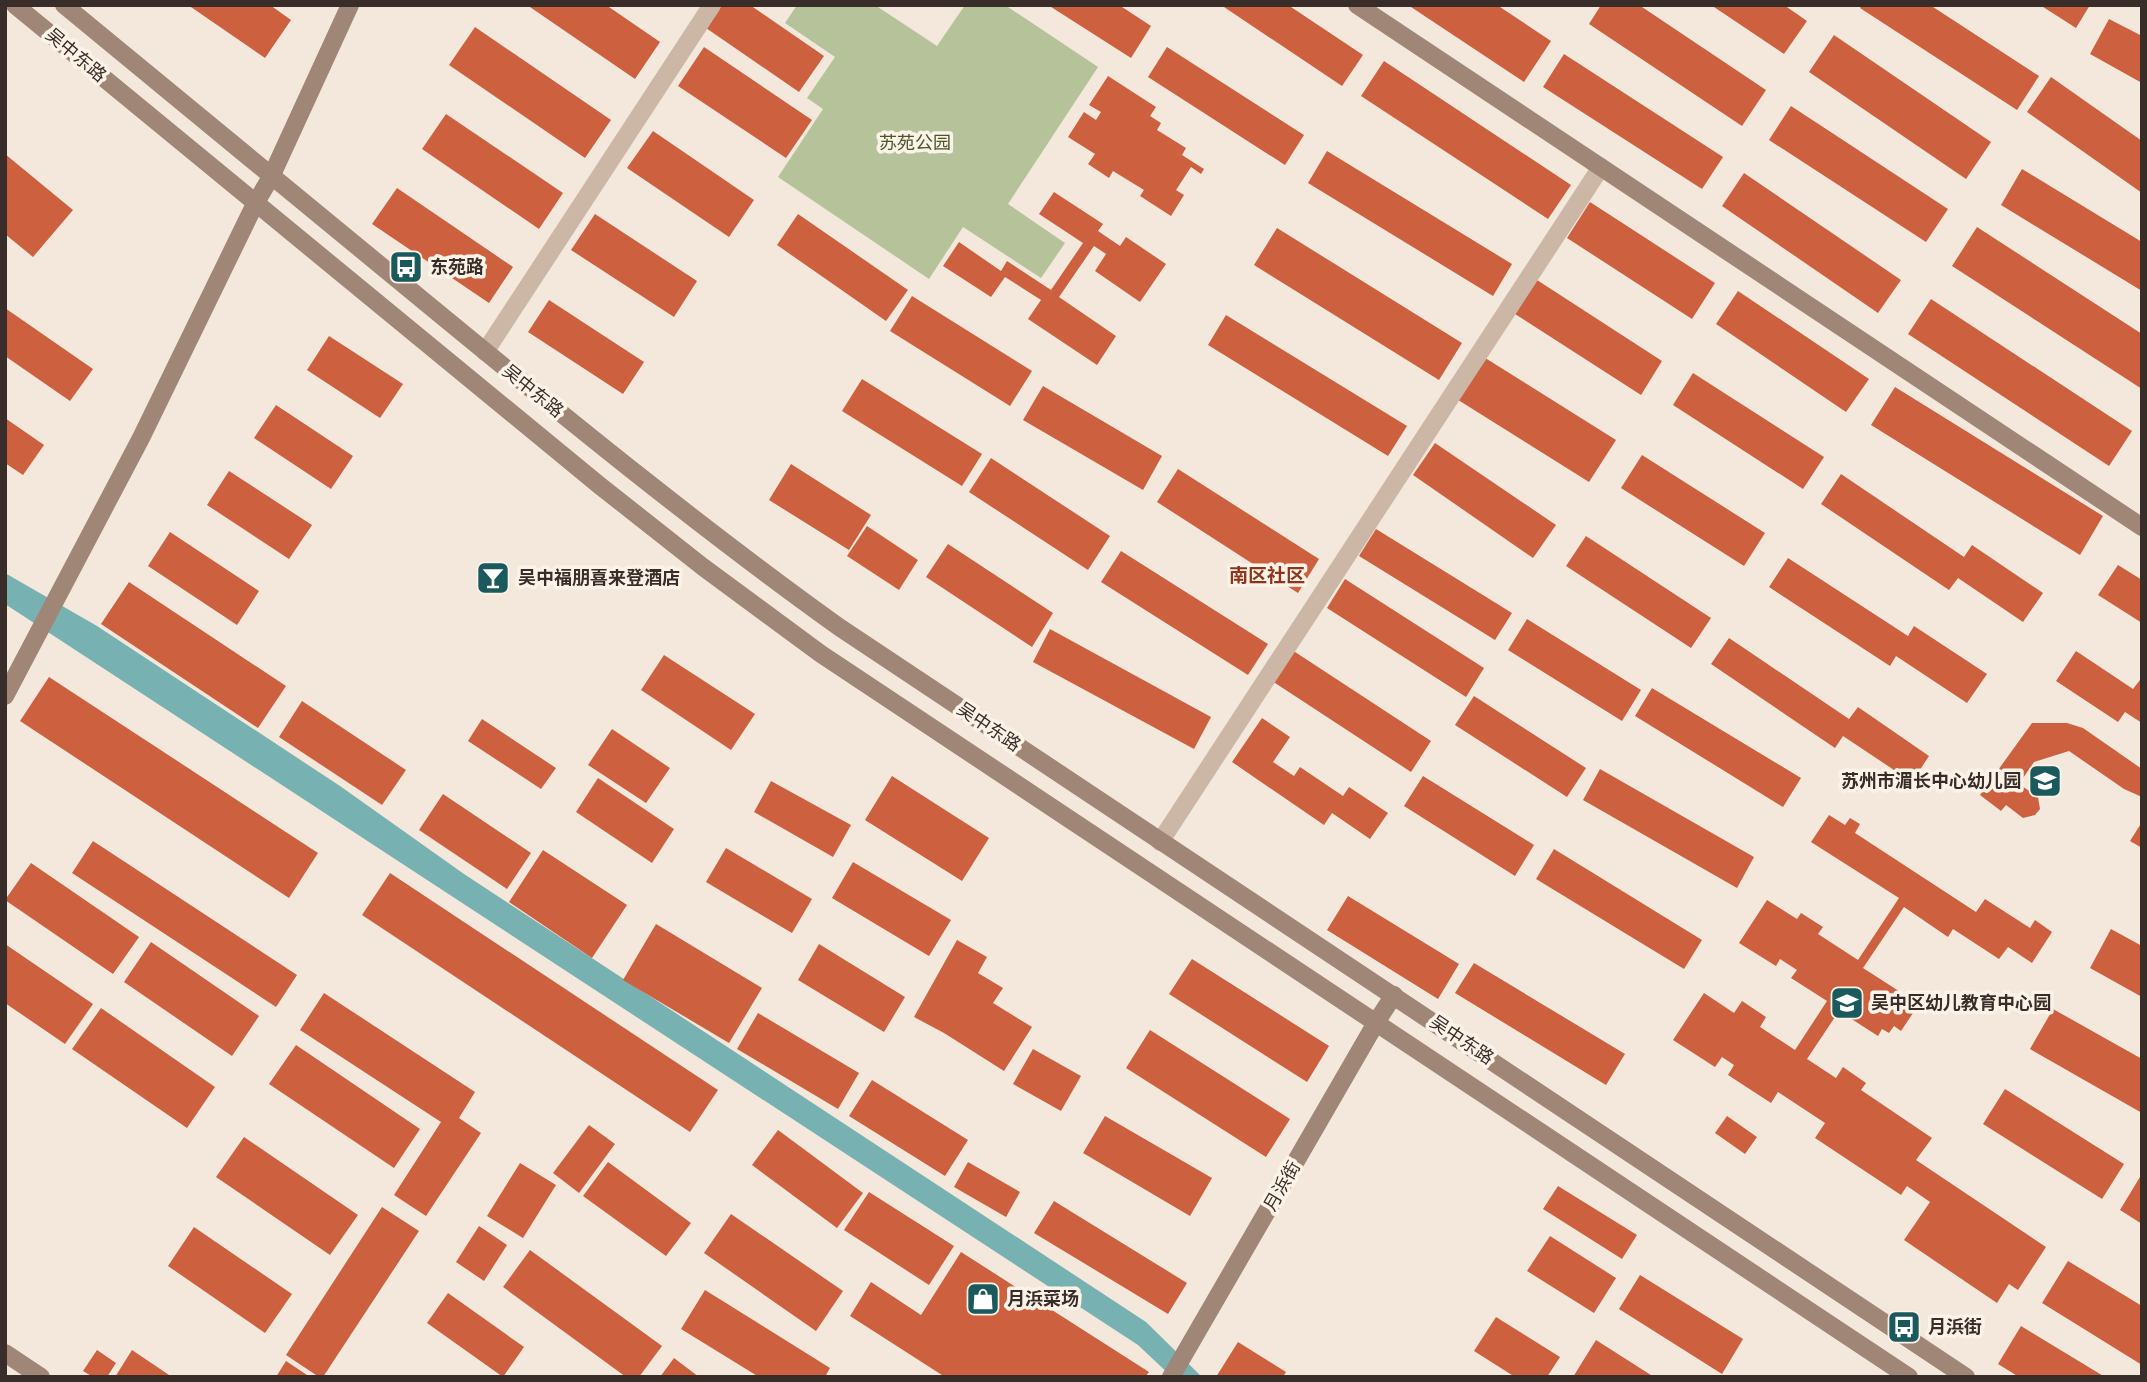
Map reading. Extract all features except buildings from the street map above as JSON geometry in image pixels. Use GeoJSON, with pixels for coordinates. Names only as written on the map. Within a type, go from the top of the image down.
{"type":"FeatureCollection","features":[{"type":"Feature","properties":{"kind":"main road","name":"吴中东路"},"geometry":{"type":"LineString","coordinates":[[15,5],[598,485],[776,621],[925,723],[1909,1377]]}},
{"type":"Feature","properties":{"kind":"main road","name":"吴中东路"},"geometry":{"type":"LineString","coordinates":[[64,5],[676,506],[806,603],[1160,842],[1966,1377]]}},
{"type":"Feature","properties":{"kind":"main road"},"geometry":{"type":"LineString","coordinates":[[5,696],[141,438],[255,204],[271,177],[350,5]]}},
{"type":"Feature","properties":{"kind":"main road"},"geometry":{"type":"LineString","coordinates":[[1357,5],[2142,527]]}},
{"type":"Feature","properties":{"kind":"main road","name":"月浜街"},"geometry":{"type":"LineString","coordinates":[[1171,1377],[1394,995]]}},
{"type":"Feature","properties":{"kind":"main road"},"geometry":{"type":"LineString","coordinates":[[5,1353],[41,1377]]}},
{"type":"Feature","properties":{"kind":"street"},"geometry":{"type":"LineString","coordinates":[[485,352],[712,5]]}},
{"type":"Feature","properties":{"kind":"street"},"geometry":{"type":"LineString","coordinates":[[1160,842],[1601,167]]}},
{"type":"Feature","properties":{"kind":"green space","name":"苏苑公园"},"geometry":{"type":"Polygon","coordinates":[[[797,5],[875,5],[937,46],[965,5],[1005,5],[1098,67],[1008,204],[1065,243],[1041,278],[963,227],[929,279],[778,177],[823,109],[807,98],[835,57],[785,23],[797,5]]]}},
{"type":"Feature","properties":{"kind":"water"},"geometry":{"type":"Polygon","coordinates":[[[5,573],[97,626],[340,786],[464,874],[1146,1322],[1202,1377],[1172,1377],[1138,1345],[5,604],[5,573]]]}},
{"type":"Feature","properties":{"kind":"place","name":"东苑路"},"geometry":{"type":"Point","coordinates":[406,267]}},
{"type":"Feature","properties":{"kind":"place","name":"吴中福朋喜来登酒店"},"geometry":{"type":"Point","coordinates":[493,578]}},
{"type":"Feature","properties":{"kind":"place","name":"苏州市湄长中心幼儿园"},"geometry":{"type":"Point","coordinates":[2045,781]}},
{"type":"Feature","properties":{"kind":"place","name":"吴中区幼儿教育中心园"},"geometry":{"type":"Point","coordinates":[1847,1003]}},
{"type":"Feature","properties":{"kind":"place","name":"月浜菜场"},"geometry":{"type":"Point","coordinates":[983,1299]}},
{"type":"Feature","properties":{"kind":"place","name":"月浜街"},"geometry":{"type":"Point","coordinates":[1904,1327]}},
{"type":"Feature","properties":{"kind":"district","name":"南区社区"},"geometry":{"type":"Point","coordinates":[1267,575]}}]}
